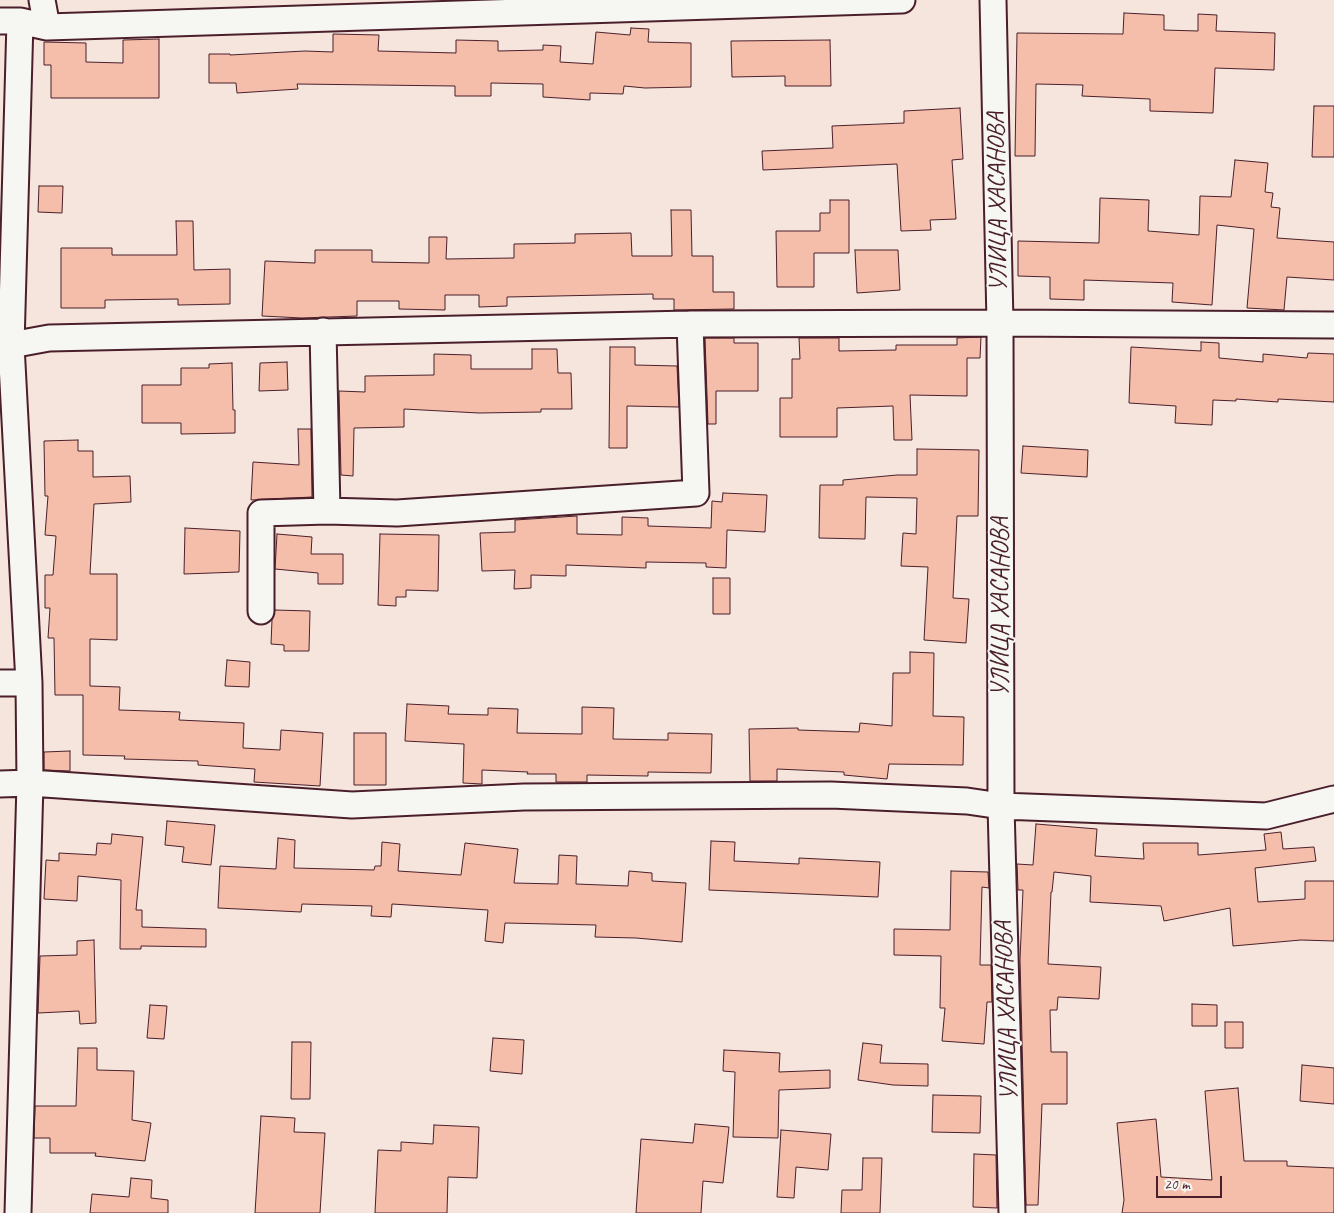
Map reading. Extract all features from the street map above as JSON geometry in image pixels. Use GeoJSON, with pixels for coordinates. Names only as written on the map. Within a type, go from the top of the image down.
{"type":"FeatureCollection","features":[{"type":"Feature","properties":{"kind":"street"},"geometry":{"type":"LineString","coordinates":[[42,0],[48,27]]}},
{"type":"Feature","properties":{"kind":"street"},"geometry":{"type":"LineString","coordinates":[[18,1213],[30,783],[29,684],[6,345],[10,21],[48,27],[902,0]]}},
{"type":"Feature","properties":{"kind":"street","name":"УЛИЦА ХАСАНОВА"},"geometry":{"type":"LineString","coordinates":[[994,0],[1000,323],[1002,806],[1012,1213]]}},
{"type":"Feature","properties":{"kind":"street"},"geometry":{"type":"LineString","coordinates":[[261,612],[261,513],[327,511],[397,513],[696,493],[690,324]]}},
{"type":"Feature","properties":{"kind":"street"},"geometry":{"type":"LineString","coordinates":[[6,345],[49,338],[690,324],[1334,325]]}},
{"type":"Feature","properties":{"kind":"street"},"geometry":{"type":"LineString","coordinates":[[323,332],[327,511]]}},
{"type":"Feature","properties":{"kind":"street"},"geometry":{"type":"LineString","coordinates":[[0,683],[29,684]]}},
{"type":"Feature","properties":{"kind":"street"},"geometry":{"type":"LineString","coordinates":[[0,784],[30,783],[352,805],[524,797],[831,795],[967,801],[1002,806],[1266,816],[1334,799]]}},
{"type":"Feature","properties":{"kind":"building"},"geometry":{"type":"Polygon","coordinates":[[[1124,13],[1164,15],[1164,30],[1198,31],[1198,14],[1217,15],[1216,31],[1275,33],[1274,70],[1215,68],[1213,113],[1150,111],[1150,99],[1082,96],[1083,85],[1036,84],[1035,156],[1015,156],[1017,33],[1123,34],[1124,13]]]}},
{"type":"Feature","properties":{"kind":"building"},"geometry":{"type":"Polygon","coordinates":[[[631,28],[649,29],[648,42],[691,43],[691,87],[645,88],[624,86],[623,94],[590,93],[590,100],[543,97],[543,84],[491,83],[491,96],[455,96],[455,86],[297,84],[298,89],[237,93],[236,83],[209,83],[209,54],[333,52],[333,34],[379,35],[378,51],[456,53],[456,40],[498,41],[498,51],[543,50],[543,45],[561,46],[560,62],[593,64],[596,32],[630,35],[631,28]]]}},
{"type":"Feature","properties":{"kind":"building"},"geometry":{"type":"Polygon","coordinates":[[[159,39],[159,98],[51,98],[51,65],[44,65],[44,42],[86,43],[86,62],[123,63],[123,40],[159,39]]]}},
{"type":"Feature","properties":{"kind":"building"},"geometry":{"type":"Polygon","coordinates":[[[830,40],[831,86],[785,86],[785,76],[732,77],[731,41],[830,40]]]}},
{"type":"Feature","properties":{"kind":"building"},"geometry":{"type":"Polygon","coordinates":[[[1314,106],[1334,106],[1334,157],[1312,157],[1314,106]]]}},
{"type":"Feature","properties":{"kind":"building"},"geometry":{"type":"Polygon","coordinates":[[[960,108],[963,159],[952,160],[956,219],[930,220],[931,230],[901,231],[897,164],[763,170],[762,151],[833,148],[832,126],[904,123],[904,111],[960,108]]]}},
{"type":"Feature","properties":{"kind":"building"},"geometry":{"type":"Polygon","coordinates":[[[1235,160],[1268,163],[1265,192],[1273,193],[1271,207],[1280,208],[1277,238],[1334,242],[1334,280],[1287,277],[1284,310],[1247,308],[1254,229],[1217,225],[1212,305],[1172,302],[1173,283],[1084,280],[1084,300],[1050,299],[1050,277],[1018,276],[1018,241],[1099,243],[1100,198],[1149,200],[1148,231],[1199,235],[1200,196],[1231,197],[1235,160]]]}},
{"type":"Feature","properties":{"kind":"building"},"geometry":{"type":"Polygon","coordinates":[[[39,186],[63,186],[62,213],[38,212],[39,186]]]}},
{"type":"Feature","properties":{"kind":"building"},"geometry":{"type":"Polygon","coordinates":[[[830,200],[849,200],[849,253],[814,253],[814,287],[777,287],[776,231],[820,231],[820,213],[830,213],[830,200]]]}},
{"type":"Feature","properties":{"kind":"building"},"geometry":{"type":"Polygon","coordinates":[[[671,210],[691,210],[692,256],[713,256],[713,292],[734,292],[734,309],[674,310],[674,299],[653,299],[653,294],[507,297],[507,306],[479,307],[479,295],[445,295],[445,310],[399,309],[399,301],[357,301],[357,316],[302,318],[262,316],[265,261],[315,263],[315,250],[372,250],[372,262],[429,263],[429,237],[447,237],[446,259],[514,258],[514,244],[575,243],[575,234],[631,233],[632,256],[672,256],[671,210]]]}},
{"type":"Feature","properties":{"kind":"building"},"geometry":{"type":"Polygon","coordinates":[[[176,221],[193,221],[194,270],[230,269],[230,304],[178,305],[178,299],[105,300],[105,308],[61,308],[61,248],[112,248],[112,255],[177,255],[176,221]]]}},
{"type":"Feature","properties":{"kind":"building"},"geometry":{"type":"Polygon","coordinates":[[[855,250],[898,250],[900,290],[857,293],[855,250]]]}},
{"type":"Feature","properties":{"kind":"building"},"geometry":{"type":"Polygon","coordinates":[[[981,337],[980,358],[967,358],[967,396],[910,395],[912,440],[894,440],[893,406],[837,408],[837,437],[780,437],[780,398],[792,398],[792,359],[800,359],[799,338],[839,338],[839,351],[896,350],[896,345],[957,345],[957,338],[981,337]]]}},
{"type":"Feature","properties":{"kind":"building"},"geometry":{"type":"Polygon","coordinates":[[[705,338],[734,338],[734,343],[758,343],[758,391],[716,391],[716,424],[708,424],[705,338]]]}},
{"type":"Feature","properties":{"kind":"building"},"geometry":{"type":"Polygon","coordinates":[[[1201,342],[1219,343],[1219,358],[1263,362],[1263,354],[1307,358],[1308,353],[1334,354],[1334,402],[1278,399],[1278,402],[1236,399],[1236,401],[1213,400],[1212,425],[1175,423],[1176,406],[1129,403],[1131,347],[1201,351],[1201,342]]]}},
{"type":"Feature","properties":{"kind":"building"},"geometry":{"type":"Polygon","coordinates":[[[610,347],[635,347],[635,365],[677,366],[679,407],[627,406],[627,448],[609,448],[610,347]]]}},
{"type":"Feature","properties":{"kind":"building"},"geometry":{"type":"Polygon","coordinates":[[[532,349],[557,349],[558,373],[571,373],[572,409],[541,409],[541,412],[479,413],[404,409],[404,427],[354,428],[353,476],[341,475],[339,391],[365,392],[365,376],[434,375],[434,354],[471,355],[471,369],[532,369],[532,349]]]}},
{"type":"Feature","properties":{"kind":"building"},"geometry":{"type":"Polygon","coordinates":[[[287,362],[288,390],[259,391],[260,363],[287,362]]]}},
{"type":"Feature","properties":{"kind":"building"},"geometry":{"type":"Polygon","coordinates":[[[232,363],[235,433],[181,434],[181,423],[142,423],[142,385],[181,385],[181,368],[209,368],[209,364],[232,363]]]}},
{"type":"Feature","properties":{"kind":"building"},"geometry":{"type":"Polygon","coordinates":[[[298,429],[311,429],[312,497],[251,500],[253,462],[299,465],[298,429]]]}},
{"type":"Feature","properties":{"kind":"building"},"geometry":{"type":"Polygon","coordinates":[[[78,440],[78,451],[93,451],[93,477],[130,476],[131,502],[94,504],[90,574],[117,574],[117,640],[90,639],[90,686],[120,687],[119,710],[180,712],[179,720],[244,723],[243,748],[280,750],[281,730],[323,733],[320,786],[254,782],[255,769],[198,765],[198,761],[124,759],[125,756],[83,755],[83,695],[55,695],[54,638],[48,638],[50,608],[45,608],[45,575],[53,575],[56,536],[45,535],[48,496],[45,496],[44,441],[78,440]]]}},
{"type":"Feature","properties":{"kind":"building"},"geometry":{"type":"Polygon","coordinates":[[[1023,446],[1088,450],[1087,477],[1021,473],[1023,446]]]}},
{"type":"Feature","properties":{"kind":"building"},"geometry":{"type":"Polygon","coordinates":[[[917,449],[979,450],[978,516],[957,516],[953,598],[969,599],[966,643],[924,640],[928,567],[901,566],[903,533],[916,534],[917,498],[866,497],[865,539],[819,538],[820,485],[843,485],[843,480],[917,475],[917,449]]]}},
{"type":"Feature","properties":{"kind":"building"},"geometry":{"type":"Polygon","coordinates":[[[723,493],[767,495],[765,532],[727,530],[726,568],[706,567],[706,563],[646,562],[646,568],[566,565],[566,576],[531,575],[531,588],[514,589],[515,570],[482,571],[480,533],[515,532],[515,520],[577,516],[577,534],[622,535],[622,517],[648,518],[648,526],[711,528],[712,501],[722,502],[723,493]]]}},
{"type":"Feature","properties":{"kind":"building"},"geometry":{"type":"Polygon","coordinates":[[[185,528],[240,531],[239,572],[184,574],[185,528]]]}},
{"type":"Feature","properties":{"kind":"building"},"geometry":{"type":"Polygon","coordinates":[[[277,534],[312,537],[311,554],[343,554],[343,584],[318,584],[318,573],[275,569],[277,534]]]}},
{"type":"Feature","properties":{"kind":"building"},"geometry":{"type":"Polygon","coordinates":[[[380,534],[439,535],[438,591],[406,590],[406,597],[396,597],[396,606],[378,605],[380,534]]]}},
{"type":"Feature","properties":{"kind":"building"},"geometry":{"type":"Polygon","coordinates":[[[713,578],[730,578],[730,614],[713,614],[713,578]]]}},
{"type":"Feature","properties":{"kind":"building"},"geometry":{"type":"Polygon","coordinates":[[[275,610],[310,611],[309,651],[284,651],[284,645],[271,644],[272,620],[275,610]]]}},
{"type":"Feature","properties":{"kind":"building"},"geometry":{"type":"Polygon","coordinates":[[[910,652],[934,653],[933,716],[964,717],[963,765],[889,764],[887,779],[844,775],[844,772],[777,769],[777,781],[750,781],[749,729],[798,728],[798,730],[859,732],[860,723],[892,726],[893,673],[910,673],[910,652]]]}},
{"type":"Feature","properties":{"kind":"building"},"geometry":{"type":"Polygon","coordinates":[[[227,660],[250,662],[249,687],[225,686],[227,660]]]}},
{"type":"Feature","properties":{"kind":"building"},"geometry":{"type":"Polygon","coordinates":[[[407,704],[449,706],[448,714],[488,715],[488,708],[518,709],[517,733],[582,734],[582,707],[614,708],[613,739],[668,740],[668,733],[712,734],[711,773],[648,772],[648,776],[587,775],[587,782],[556,782],[556,774],[527,774],[528,772],[482,770],[482,784],[463,783],[464,744],[405,741],[407,704]]]}},
{"type":"Feature","properties":{"kind":"building"},"geometry":{"type":"Polygon","coordinates":[[[354,733],[386,733],[386,785],[354,785],[354,733]]]}},
{"type":"Feature","properties":{"kind":"building"},"geometry":{"type":"Polygon","coordinates":[[[70,751],[70,771],[44,770],[44,752],[70,751]]]}},
{"type":"Feature","properties":{"kind":"building"},"geometry":{"type":"Polygon","coordinates":[[[167,821],[215,825],[211,865],[182,862],[184,847],[165,845],[167,821]]]}},
{"type":"Feature","properties":{"kind":"building"},"geometry":{"type":"Polygon","coordinates":[[[1036,824],[1097,829],[1095,856],[1144,859],[1143,843],[1198,843],[1198,855],[1266,850],[1264,834],[1281,832],[1283,849],[1314,847],[1316,861],[1255,868],[1258,902],[1305,899],[1305,881],[1334,881],[1334,941],[1301,940],[1233,946],[1230,908],[1164,921],[1161,906],[1090,902],[1091,876],[1054,872],[1051,892],[1048,964],[1101,967],[1099,999],[1058,997],[1057,1010],[1050,1010],[1051,1052],[1067,1052],[1067,1104],[1042,1104],[1038,1205],[1026,1205],[1020,959],[1023,890],[1018,890],[1017,864],[1033,865],[1036,824]]]}},
{"type":"Feature","properties":{"kind":"building"},"geometry":{"type":"Polygon","coordinates":[[[112,834],[143,837],[136,910],[142,910],[142,927],[206,929],[206,947],[141,946],[141,949],[120,949],[121,880],[78,876],[77,901],[44,899],[46,860],[59,861],[59,853],[96,855],[97,843],[111,844],[112,834]]]}},
{"type":"Feature","properties":{"kind":"building"},"geometry":{"type":"Polygon","coordinates":[[[278,838],[295,840],[294,868],[374,870],[375,866],[381,866],[382,842],[400,844],[398,871],[461,875],[465,843],[518,849],[514,883],[558,884],[559,855],[577,856],[576,884],[628,886],[629,871],[652,873],[652,881],[686,883],[682,942],[595,937],[596,925],[505,923],[503,943],[485,941],[488,910],[392,904],[391,917],[371,916],[372,906],[302,904],[301,912],[218,908],[220,866],[276,869],[278,838]]]}},
{"type":"Feature","properties":{"kind":"building"},"geometry":{"type":"Polygon","coordinates":[[[711,841],[735,842],[734,861],[799,864],[799,858],[880,862],[878,897],[709,890],[711,841]]]}},
{"type":"Feature","properties":{"kind":"building"},"geometry":{"type":"Polygon","coordinates":[[[951,871],[988,872],[989,888],[982,887],[980,965],[991,965],[992,1002],[987,1002],[984,1044],[942,1041],[945,1008],[940,1008],[941,956],[894,955],[894,929],[950,930],[951,871]]]}},
{"type":"Feature","properties":{"kind":"building"},"geometry":{"type":"Polygon","coordinates":[[[94,940],[96,1023],[80,1024],[79,1011],[38,1013],[40,956],[77,955],[77,941],[94,940]]]}},
{"type":"Feature","properties":{"kind":"building"},"geometry":{"type":"Polygon","coordinates":[[[1192,1004],[1217,1005],[1217,1026],[1192,1026],[1192,1004]]]}},
{"type":"Feature","properties":{"kind":"building"},"geometry":{"type":"Polygon","coordinates":[[[150,1005],[167,1006],[164,1039],[147,1038],[150,1005]]]}},
{"type":"Feature","properties":{"kind":"building"},"geometry":{"type":"Polygon","coordinates":[[[1225,1022],[1243,1022],[1243,1048],[1225,1048],[1225,1022]]]}},
{"type":"Feature","properties":{"kind":"building"},"geometry":{"type":"Polygon","coordinates":[[[493,1038],[524,1040],[522,1074],[490,1071],[493,1038]]]}},
{"type":"Feature","properties":{"kind":"building"},"geometry":{"type":"Polygon","coordinates":[[[292,1042],[311,1042],[310,1099],[291,1099],[292,1042]]]}},
{"type":"Feature","properties":{"kind":"building"},"geometry":{"type":"Polygon","coordinates":[[[863,1043],[882,1045],[880,1063],[928,1064],[928,1086],[893,1085],[858,1080],[863,1043]]]}},
{"type":"Feature","properties":{"kind":"building"},"geometry":{"type":"Polygon","coordinates":[[[78,1048],[97,1048],[97,1070],[134,1071],[132,1120],[151,1123],[145,1161],[95,1156],[96,1153],[50,1153],[50,1138],[34,1138],[35,1106],[76,1106],[78,1048]]]}},
{"type":"Feature","properties":{"kind":"building"},"geometry":{"type":"Polygon","coordinates":[[[724,1050],[780,1053],[779,1072],[830,1070],[830,1088],[779,1090],[778,1138],[733,1137],[735,1072],[723,1071],[724,1050]]]}},
{"type":"Feature","properties":{"kind":"building"},"geometry":{"type":"Polygon","coordinates":[[[1302,1065],[1334,1068],[1334,1104],[1300,1101],[1302,1065]]]}},
{"type":"Feature","properties":{"kind":"building"},"geometry":{"type":"Polygon","coordinates":[[[1238,1088],[1244,1161],[1287,1161],[1287,1166],[1334,1168],[1334,1213],[1122,1213],[1124,1200],[1117,1123],[1156,1119],[1161,1177],[1212,1180],[1205,1091],[1238,1088]]]}},
{"type":"Feature","properties":{"kind":"building"},"geometry":{"type":"Polygon","coordinates":[[[933,1095],[981,1096],[980,1133],[932,1132],[933,1095]]]}},
{"type":"Feature","properties":{"kind":"building"},"geometry":{"type":"Polygon","coordinates":[[[261,1116],[295,1118],[294,1132],[325,1133],[320,1213],[255,1213],[261,1116]]]}},
{"type":"Feature","properties":{"kind":"building"},"geometry":{"type":"Polygon","coordinates":[[[695,1124],[729,1127],[723,1183],[703,1181],[701,1213],[636,1213],[641,1139],[693,1143],[695,1124]]]}},
{"type":"Feature","properties":{"kind":"building"},"geometry":{"type":"Polygon","coordinates":[[[434,1125],[479,1127],[477,1178],[448,1177],[447,1213],[375,1213],[378,1150],[401,1151],[401,1142],[433,1144],[434,1125]]]}},
{"type":"Feature","properties":{"kind":"building"},"geometry":{"type":"Polygon","coordinates":[[[781,1130],[831,1134],[828,1170],[796,1167],[794,1198],[777,1197],[781,1130]]]}},
{"type":"Feature","properties":{"kind":"building"},"geometry":{"type":"Polygon","coordinates":[[[974,1154],[996,1155],[997,1208],[973,1207],[974,1154]]]}},
{"type":"Feature","properties":{"kind":"building"},"geometry":{"type":"Polygon","coordinates":[[[863,1158],[882,1158],[880,1213],[841,1213],[842,1190],[862,1190],[863,1158]]]}},
{"type":"Feature","properties":{"kind":"building"},"geometry":{"type":"Polygon","coordinates":[[[131,1178],[152,1180],[151,1198],[168,1200],[168,1213],[90,1213],[92,1194],[129,1197],[131,1178]]]}}]}
